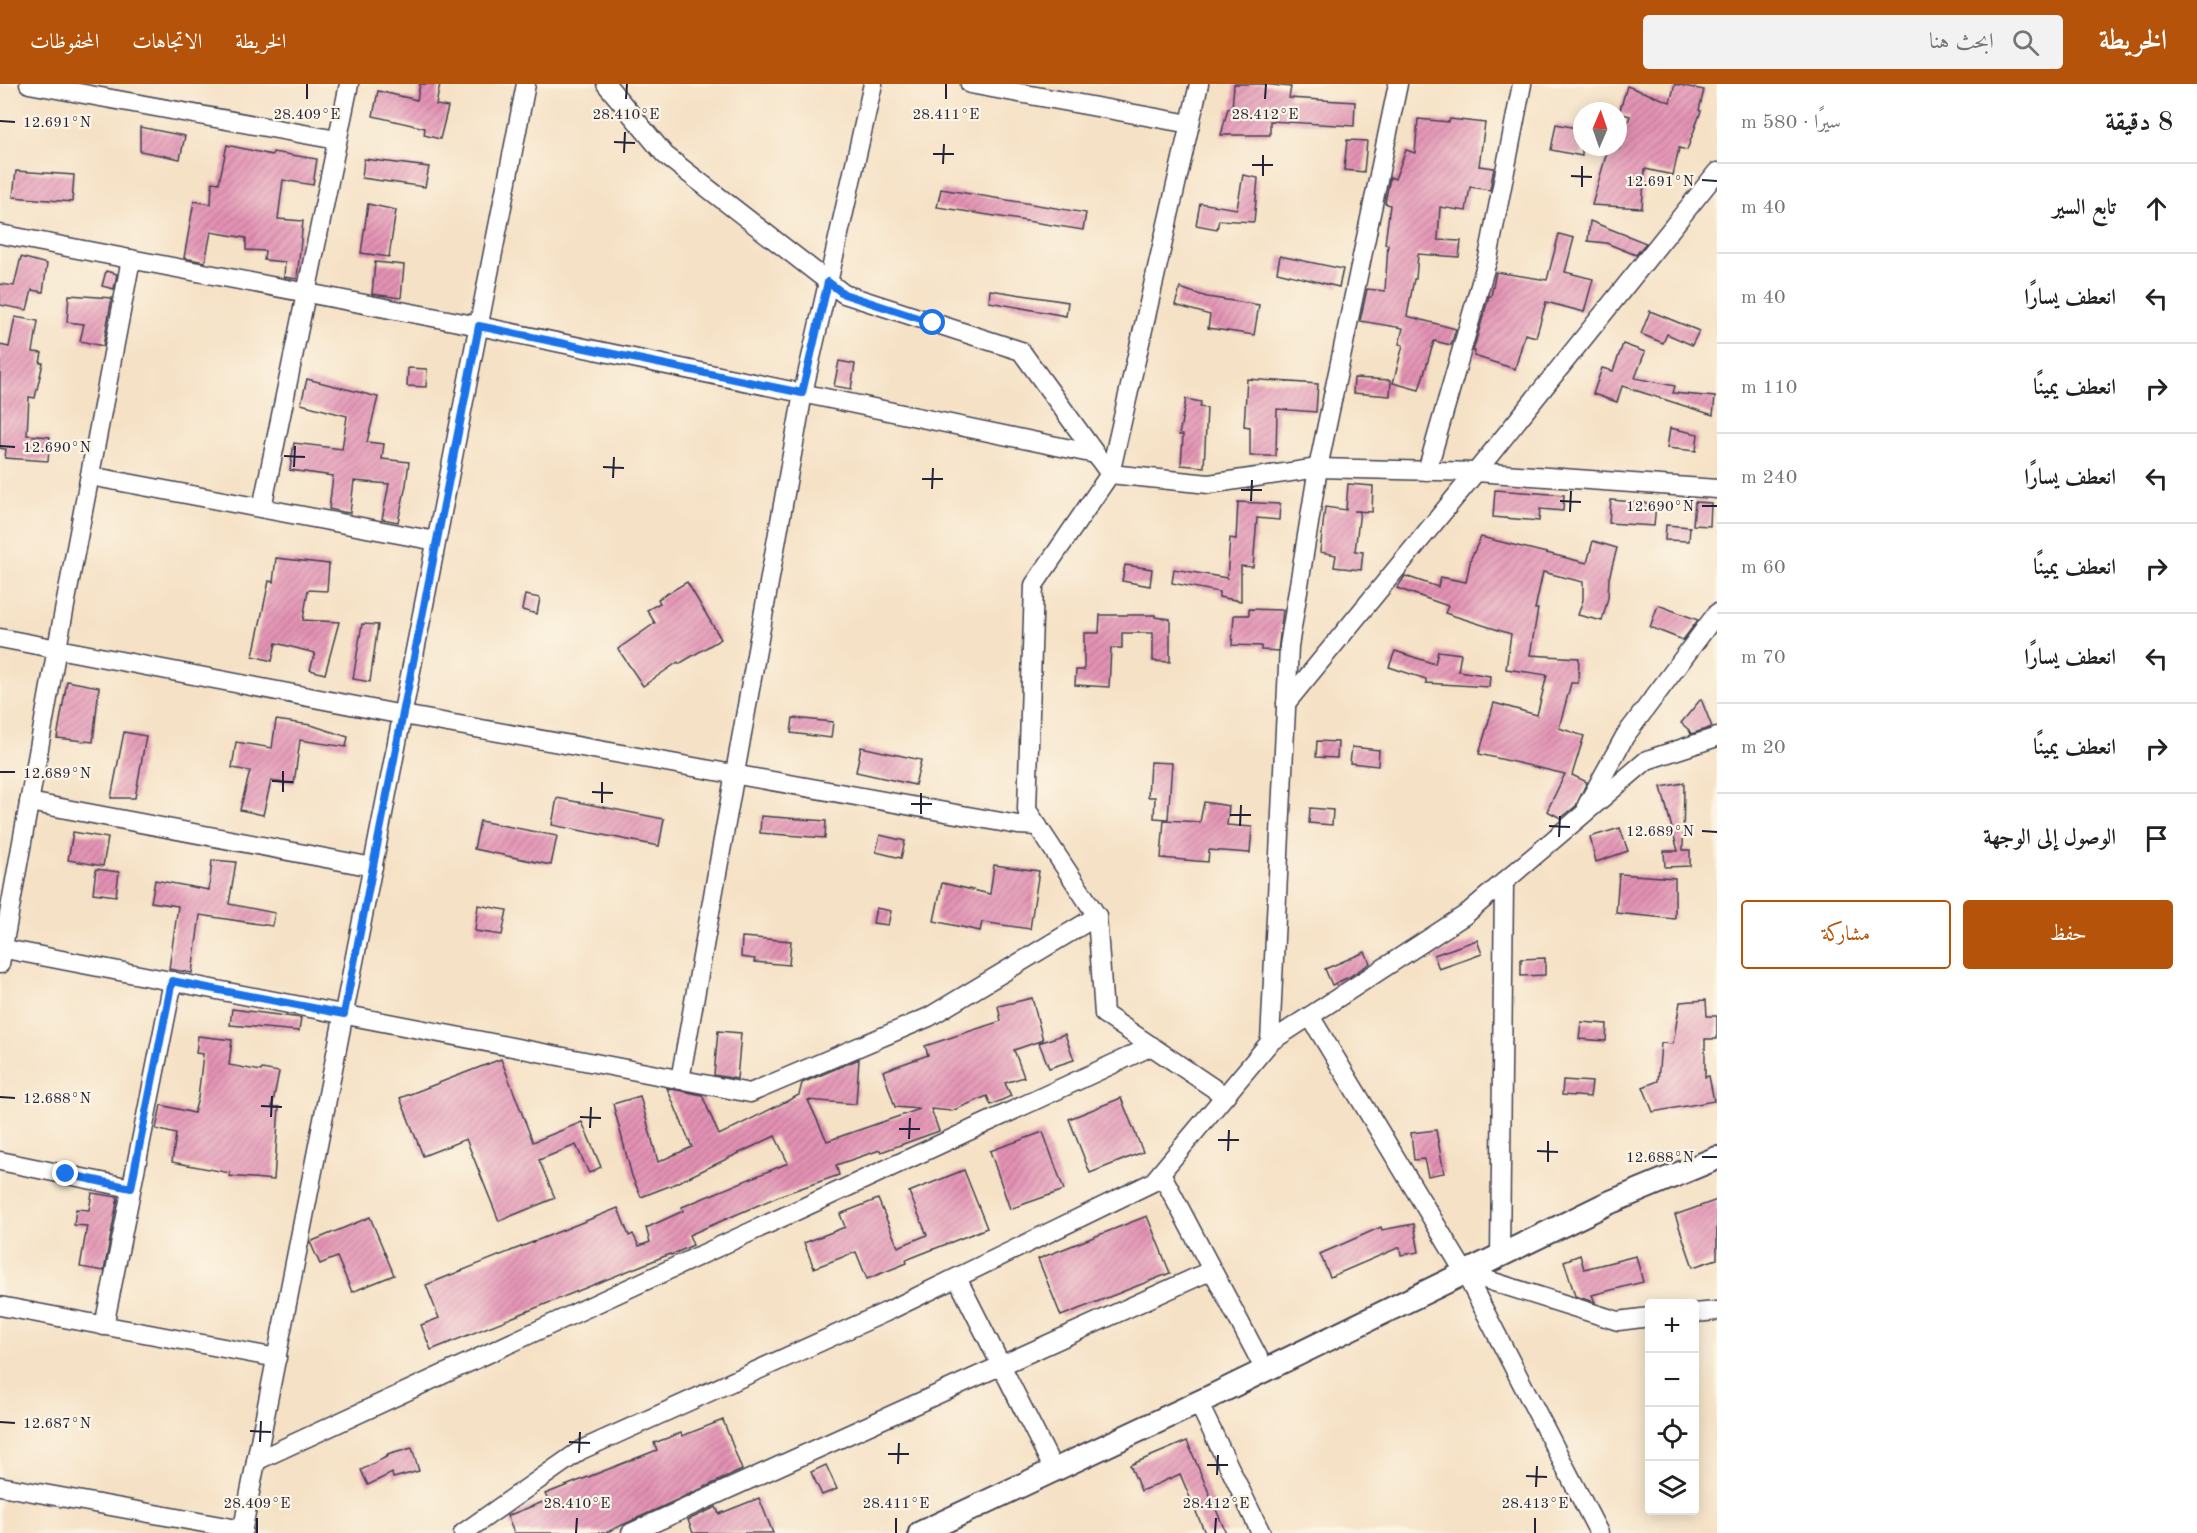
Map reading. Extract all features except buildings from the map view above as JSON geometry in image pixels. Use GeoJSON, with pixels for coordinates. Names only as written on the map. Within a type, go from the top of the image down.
{"type":"FeatureCollection","features":[{"type":"Feature","properties":{"kind":"street"},"geometry":{"type":"LineString","coordinates":[[29,84],[337,140]]}},
{"type":"Feature","properties":{"kind":"street"},"geometry":{"type":"LineString","coordinates":[[262,508],[349,84]]}},
{"type":"Feature","properties":{"kind":"street"},"geometry":{"type":"LineString","coordinates":[[0,1486],[243,1531],[526,84]]}},
{"type":"Feature","properties":{"kind":"street"},"geometry":{"type":"LineString","coordinates":[[606,84],[665,155],[844,294],[1021,351],[1110,474],[1209,484],[1318,468],[1476,472],[1717,489]]}},
{"type":"Feature","properties":{"kind":"street"},"geometry":{"type":"LineString","coordinates":[[680,1080],[802,393],[873,84]]}},
{"type":"Feature","properties":{"kind":"street"},"geometry":{"type":"LineString","coordinates":[[970,84],[1190,124]]}},
{"type":"Feature","properties":{"kind":"street"},"geometry":{"type":"LineString","coordinates":[[1199,84],[1110,474],[1035,585],[1027,810],[1097,916],[1104,1014],[1225,1096]]}},
{"type":"Feature","properties":{"kind":"street"},"geometry":{"type":"LineString","coordinates":[[1270,1042],[1289,646],[1318,468],[1398,84]]}},
{"type":"Feature","properties":{"kind":"street"},"geometry":{"type":"LineString","coordinates":[[1427,471],[1488,258],[1522,84]]}},
{"type":"Feature","properties":{"kind":"street"},"geometry":{"type":"LineString","coordinates":[[1286,704],[1717,172]]}},
{"type":"Feature","properties":{"kind":"street"},"geometry":{"type":"LineString","coordinates":[[0,234],[479,326],[1095,454]]}},
{"type":"Feature","properties":{"kind":"street"},"geometry":{"type":"LineString","coordinates":[[131,259],[1,953],[172,981],[750,1093],[929,1017],[1097,916]]}},
{"type":"Feature","properties":{"kind":"street"},"geometry":{"type":"LineString","coordinates":[[90,476],[436,541]]}},
{"type":"Feature","properties":{"kind":"street"},"geometry":{"type":"LineString","coordinates":[[1581,817],[1625,736],[1717,613]]}},
{"type":"Feature","properties":{"kind":"street"},"geometry":{"type":"LineString","coordinates":[[0,638],[403,715],[1007,823],[1038,826]]}},
{"type":"Feature","properties":{"kind":"street"},"geometry":{"type":"LineString","coordinates":[[469,1531],[581,1450],[886,1312],[1153,1182],[1270,1042],[1465,915],[1647,760],[1717,737]]}},
{"type":"Feature","properties":{"kind":"street"},"geometry":{"type":"LineString","coordinates":[[29,802],[373,867]]}},
{"type":"Feature","properties":{"kind":"street"},"geometry":{"type":"LineString","coordinates":[[1500,1256],[1504,882]]}},
{"type":"Feature","properties":{"kind":"street"},"geometry":{"type":"LineString","coordinates":[[104,1326],[172,981]]}},
{"type":"Feature","properties":{"kind":"street"},"geometry":{"type":"LineString","coordinates":[[1311,1016],[1465,1273],[1599,1533]]}},
{"type":"Feature","properties":{"kind":"street"},"geometry":{"type":"LineString","coordinates":[[256,1461],[1152,1046]]}},
{"type":"Feature","properties":{"kind":"street"},"geometry":{"type":"LineString","coordinates":[[920,1533],[1198,1402],[1606,1204],[1717,1158]]}},
{"type":"Feature","properties":{"kind":"street"},"geometry":{"type":"LineString","coordinates":[[0,1161],[131,1188]]}},
{"type":"Feature","properties":{"kind":"street"},"geometry":{"type":"LineString","coordinates":[[1161,1173],[1264,1370]]}},
{"type":"Feature","properties":{"kind":"street"},"geometry":{"type":"LineString","coordinates":[[631,1533],[1212,1270]]}},
{"type":"Feature","properties":{"kind":"street"},"geometry":{"type":"LineString","coordinates":[[1465,1273],[1618,1321],[1645,1318]]}},
{"type":"Feature","properties":{"kind":"street"},"geometry":{"type":"LineString","coordinates":[[957,1278],[1054,1470]]}},
{"type":"Feature","properties":{"kind":"street"},"geometry":{"type":"LineString","coordinates":[[0,1306],[277,1358]]}},
{"type":"Feature","properties":{"kind":"street"},"geometry":{"type":"LineString","coordinates":[[1699,1313],[1717,1311]]}},
{"type":"Feature","properties":{"kind":"street"},"geometry":{"type":"LineString","coordinates":[[1198,1402],[1261,1533]]}},
{"type":"Feature","properties":{"kind":"route"},"geometry":{"type":"LineString","coordinates":[[66,1174],[131,1188],[172,981],[344,1014],[479,326],[802,393],[828,282],[844,294],[933,323]]}}]}
